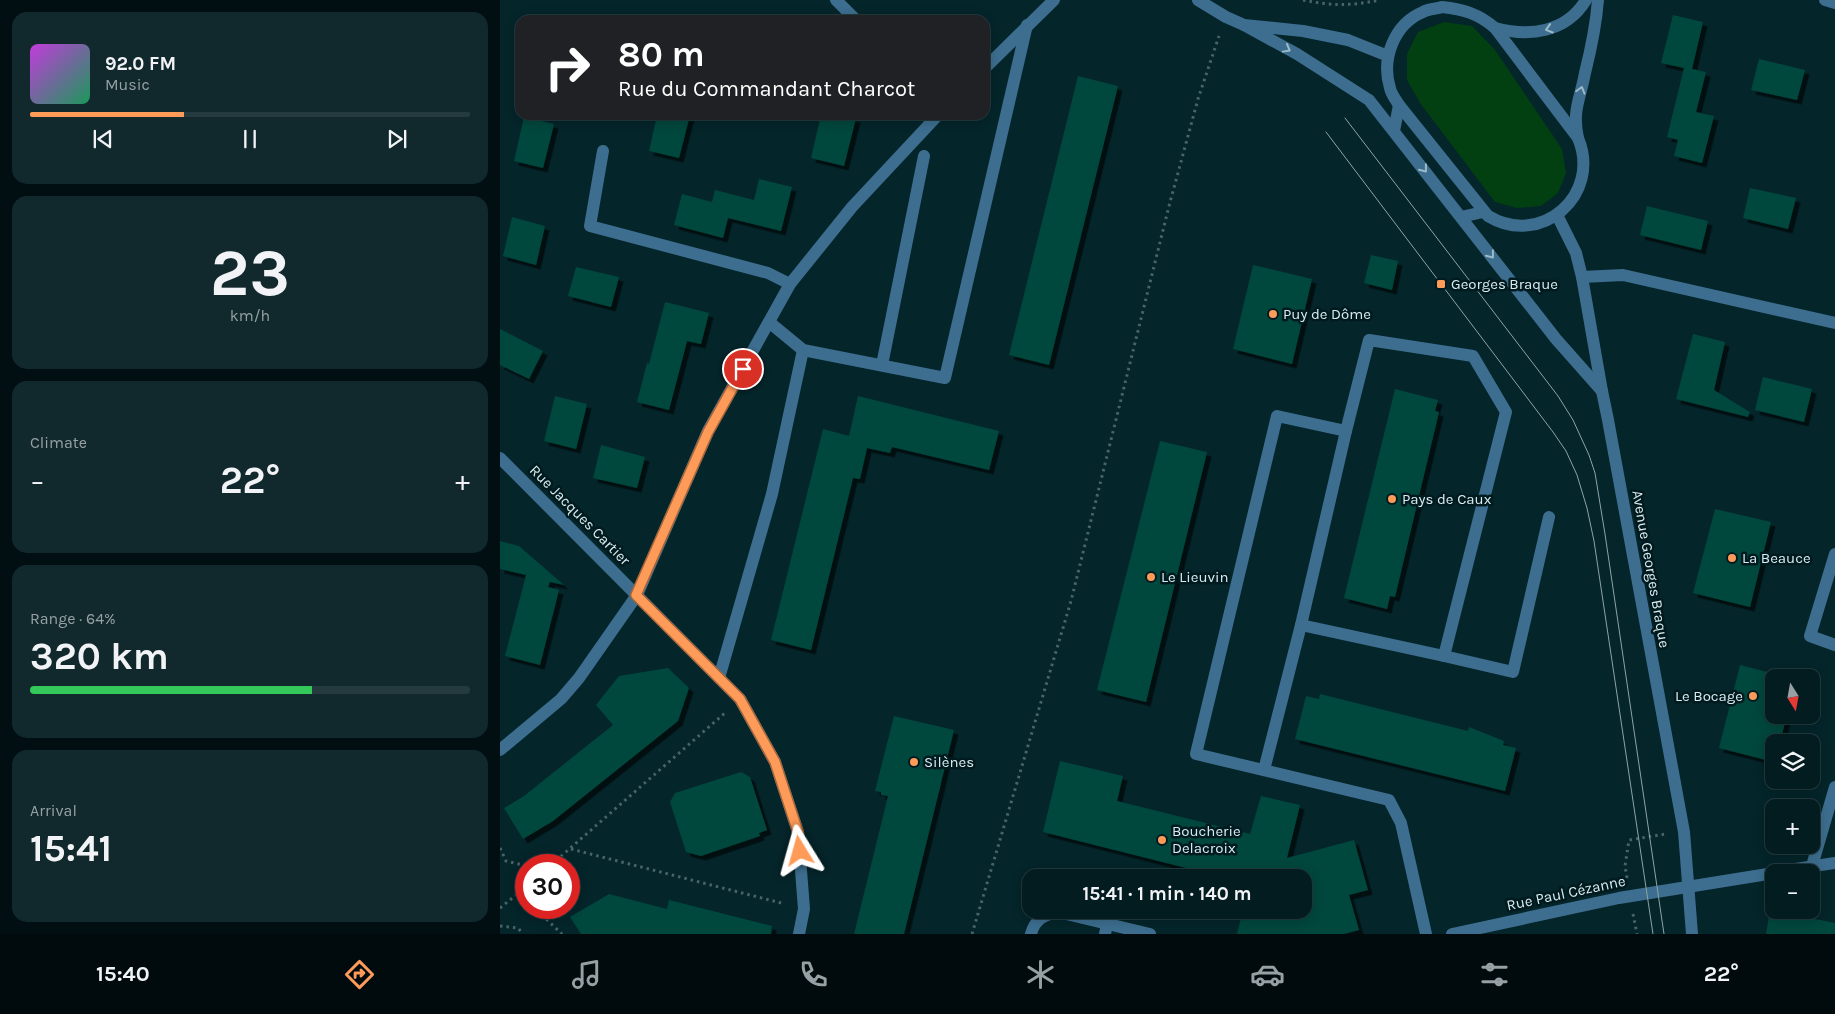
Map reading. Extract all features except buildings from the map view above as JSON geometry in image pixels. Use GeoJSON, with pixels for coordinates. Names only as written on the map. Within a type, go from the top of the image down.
{"type":"FeatureCollection","features":[{"type":"Feature","properties":{"kind":"street"},"geometry":{"type":"LineString","coordinates":[[837,0],[851,15]]}},
{"type":"Feature","properties":{"kind":"street"},"geometry":{"type":"LineString","coordinates":[[990,63],[1054,0]]}},
{"type":"Feature","properties":{"kind":"street"},"geometry":{"type":"LineString","coordinates":[[1198,0],[1226,17],[1297,54],[1369,100],[1556,339],[1602,391]]}},
{"type":"Feature","properties":{"kind":"street"},"geometry":{"type":"LineString","coordinates":[[1495,28],[1523,33],[1552,29],[1570,19],[1586,0]]}},
{"type":"Feature","properties":{"kind":"street"},"geometry":{"type":"LineString","coordinates":[[1578,138],[1495,28],[1480,16],[1458,9],[1442,7],[1423,11],[1405,24],[1398,32],[1388,56],[1390,90],[1399,105],[1484,212],[1495,221],[1520,226],[1540,223],[1557,215],[1570,204],[1578,191],[1583,171],[1581,146],[1574,122],[1596,22],[1598,0]]}},
{"type":"Feature","properties":{"kind":"street"},"geometry":{"type":"LineString","coordinates":[[1825,0],[1835,2]]}},
{"type":"Feature","properties":{"kind":"street"},"geometry":{"type":"LineString","coordinates":[[769,322],[803,350],[946,378],[1028,25]]}},
{"type":"Feature","properties":{"kind":"street"},"geometry":{"type":"LineString","coordinates":[[1244,25],[1303,31],[1348,40],[1388,56]]}},
{"type":"Feature","properties":{"kind":"street"},"geometry":{"type":"LineString","coordinates":[[1394,131],[1399,105]]}},
{"type":"Feature","properties":{"kind":"street"},"geometry":{"type":"LineString","coordinates":[[500,750],[561,699],[579,678],[636,595],[708,432],[790,284],[852,207],[933,120]]}},
{"type":"Feature","properties":{"kind":"street"},"geometry":{"type":"LineString","coordinates":[[603,151],[590,226],[768,273],[790,284]]}},
{"type":"Feature","properties":{"kind":"street"},"geometry":{"type":"LineString","coordinates":[[882,365],[924,156]]}},
{"type":"Feature","properties":{"kind":"street"},"geometry":{"type":"LineString","coordinates":[[1461,217],[1484,212]]}},
{"type":"Feature","properties":{"kind":"street","name":"Avenue Georges Braque"},"geometry":{"type":"LineString","coordinates":[[1557,215],[1576,252],[1582,277],[1684,832],[1692,934]]}},
{"type":"Feature","properties":{"kind":"street"},"geometry":{"type":"LineString","coordinates":[[1582,277],[1623,275],[1835,323]]}},
{"type":"Feature","properties":{"kind":"street"},"geometry":{"type":"LineString","coordinates":[[1264,770],[1301,625],[1368,340],[1473,356],[1506,412],[1444,656]]}},
{"type":"Feature","properties":{"kind":"street"},"geometry":{"type":"LineString","coordinates":[[719,678],[772,494],[803,350]]}},
{"type":"Feature","properties":{"kind":"street"},"geometry":{"type":"LineString","coordinates":[[1346,431],[1277,416],[1196,754],[1389,800],[1401,823],[1426,934]]}},
{"type":"Feature","properties":{"kind":"street","name":"Rue Jacques Cartier"},"geometry":{"type":"LineString","coordinates":[[500,458],[740,699],[775,762],[798,832],[804,909],[799,934]]}},
{"type":"Feature","properties":{"kind":"street"},"geometry":{"type":"LineString","coordinates":[[1301,625],[1513,672],[1549,517]]}},
{"type":"Feature","properties":{"kind":"street"},"geometry":{"type":"LineString","coordinates":[[1835,554],[1810,636],[1835,645]]}},
{"type":"Feature","properties":{"kind":"street"},"geometry":{"type":"LineString","coordinates":[[1813,864],[1835,787]]}},
{"type":"Feature","properties":{"kind":"street","name":"Rue Paul Cézanne"},"geometry":{"type":"LineString","coordinates":[[1820,865],[1835,863]]}},
{"type":"Feature","properties":{"kind":"street","name":"Rue Paul Cézanne"},"geometry":{"type":"LineString","coordinates":[[1452,934],[1619,898],[1765,874]]}},
{"type":"Feature","properties":{"kind":"street"},"geometry":{"type":"LineString","coordinates":[[1031,934],[1033,926],[1045,914],[1058,912],[1106,929],[1150,934]]}},
{"type":"Feature","properties":{"kind":"path"},"geometry":{"type":"LineString","coordinates":[[1302,0],[1328,5],[1358,4],[1380,0]]}},
{"type":"Feature","properties":{"kind":"path"},"geometry":{"type":"LineString","coordinates":[[972,934],[1072,601],[1169,206],[1198,99],[1226,17]]}},
{"type":"Feature","properties":{"kind":"path"},"geometry":{"type":"LineString","coordinates":[[564,854],[740,699]]}},
{"type":"Feature","properties":{"kind":"path"},"geometry":{"type":"LineString","coordinates":[[1629,840],[1684,832]]}},
{"type":"Feature","properties":{"kind":"path"},"geometry":{"type":"LineString","coordinates":[[500,848],[506,861],[515,864]]}},
{"type":"Feature","properties":{"kind":"path"},"geometry":{"type":"LineString","coordinates":[[570,849],[804,909]]}},
{"type":"Feature","properties":{"kind":"path"},"geometry":{"type":"LineString","coordinates":[[500,908],[515,896]]}},
{"type":"Feature","properties":{"kind":"path"},"geometry":{"type":"LineString","coordinates":[[546,919],[562,934]]}},
{"type":"Feature","properties":{"kind":"path"},"geometry":{"type":"LineString","coordinates":[[500,926],[518,928],[523,934]]}},
{"type":"Feature","properties":{"kind":"green space"},"geometry":{"type":"Polygon","coordinates":[[[1444,22],[1472,26],[1495,50],[1562,149],[1566,173],[1558,193],[1541,206],[1517,208],[1495,202],[1420,103],[1407,80],[1407,54],[1418,32],[1444,22]]]}},
{"type":"Feature","properties":{"kind":"tram line"},"geometry":{"type":"LineString","coordinates":[[1345,118],[1558,396],[1573,420],[1589,455],[1595,473],[1605,534],[1664,934]]}},
{"type":"Feature","properties":{"kind":"tram line"},"geometry":{"type":"LineString","coordinates":[[1326,132],[1553,432],[1566,451],[1577,475],[1594,541],[1653,934]]}},
{"type":"Feature","properties":{"kind":"place","name":"Georges Braque"},"geometry":{"type":"Point","coordinates":[1441,284]}},
{"type":"Feature","properties":{"kind":"place","name":"Puy de Dôme"},"geometry":{"type":"Point","coordinates":[1273,314]}},
{"type":"Feature","properties":{"kind":"place","name":"Pays de Caux"},"geometry":{"type":"Point","coordinates":[1392,499]}},
{"type":"Feature","properties":{"kind":"place","name":"La Beauce"},"geometry":{"type":"Point","coordinates":[1732,558]}},
{"type":"Feature","properties":{"kind":"place","name":"Le Lieuvin"},"geometry":{"type":"Point","coordinates":[1151,577]}},
{"type":"Feature","properties":{"kind":"place","name":"Le Bocage"},"geometry":{"type":"Point","coordinates":[1753,696]}},
{"type":"Feature","properties":{"kind":"place","name":"Silènes"},"geometry":{"type":"Point","coordinates":[914,762]}},
{"type":"Feature","properties":{"kind":"place","name":"Boucherie Delacroix"},"geometry":{"type":"Point","coordinates":[1162,840]}},
{"type":"Feature","properties":{"kind":"route"},"geometry":{"type":"LineString","coordinates":[[743,369],[708,432],[636,595],[740,699],[775,762],[798,832],[800,851]]}}]}
